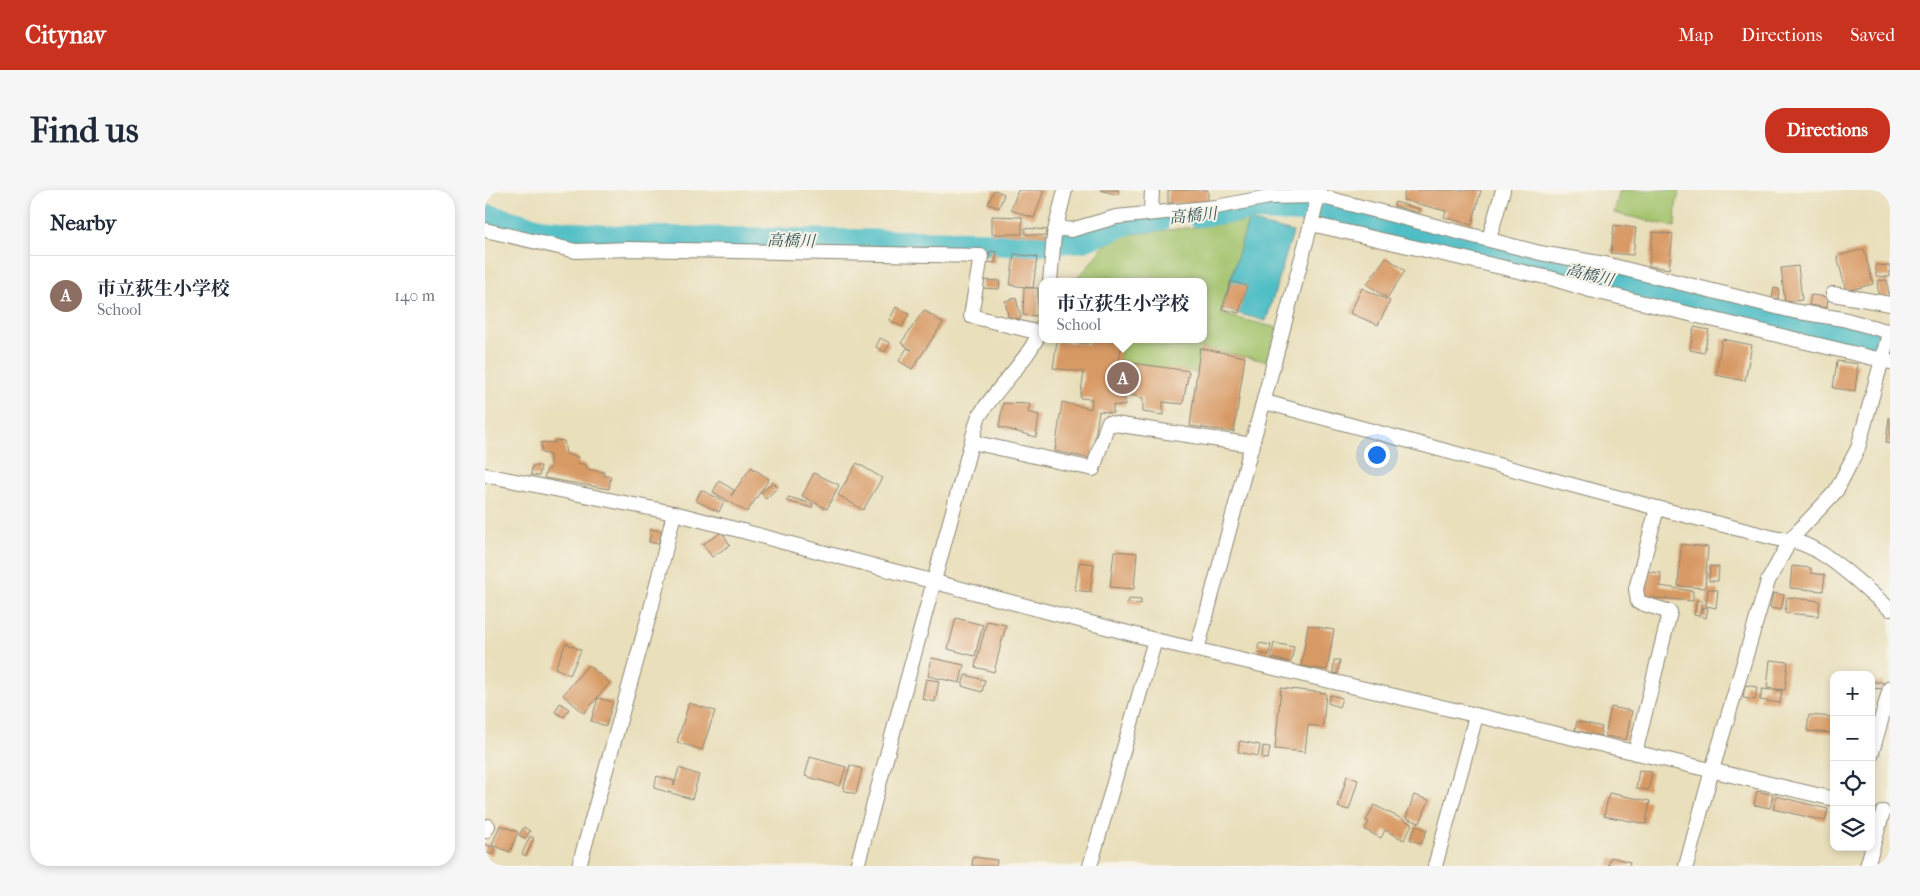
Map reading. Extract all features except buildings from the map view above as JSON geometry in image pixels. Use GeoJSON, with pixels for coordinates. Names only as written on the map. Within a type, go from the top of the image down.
{"type":"FeatureCollection","features":[{"type":"Feature","properties":{"kind":"street"},"geometry":{"type":"LineString","coordinates":[[1050,278],[1056,228],[1065,190]]}},
{"type":"Feature","properties":{"kind":"street"},"geometry":{"type":"LineString","coordinates":[[1151,212],[1152,190]]}},
{"type":"Feature","properties":{"kind":"street"},"geometry":{"type":"LineString","coordinates":[[1489,240],[1503,190]]}},
{"type":"Feature","properties":{"kind":"street"},"geometry":{"type":"LineString","coordinates":[[1056,228],[1071,230],[1116,217],[1216,207],[1269,197],[1319,193],[1489,240],[1605,264],[1793,310],[1843,319],[1890,331],[1886,361],[1858,448],[1836,491],[1791,539],[1768,581],[1711,770],[1686,866]]}},
{"type":"Feature","properties":{"kind":"street"},"geometry":{"type":"LineString","coordinates":[[1197,650],[1265,402],[1319,193]]}},
{"type":"Feature","properties":{"kind":"street"},"geometry":{"type":"LineString","coordinates":[[1311,224],[1554,279],[1590,290],[1886,361]]}},
{"type":"Feature","properties":{"kind":"street"},"geometry":{"type":"LineString","coordinates":[[485,230],[576,251],[629,249],[981,256],[971,316],[1039,329]]}},
{"type":"Feature","properties":{"kind":"street"},"geometry":{"type":"LineString","coordinates":[[1833,294],[1890,304]]}},
{"type":"Feature","properties":{"kind":"street"},"geometry":{"type":"LineString","coordinates":[[857,866],[978,418],[991,397],[1031,351],[1039,333]]}},
{"type":"Feature","properties":{"kind":"street"},"geometry":{"type":"LineString","coordinates":[[1265,402],[1657,508],[1779,539],[1791,539],[1817,549],[1890,609]]}},
{"type":"Feature","properties":{"kind":"street"},"geometry":{"type":"LineString","coordinates":[[972,442],[1093,469],[1108,423],[1253,445]]}},
{"type":"Feature","properties":{"kind":"street"},"geometry":{"type":"LineString","coordinates":[[485,475],[674,513],[1155,640],[1830,798]]}},
{"type":"Feature","properties":{"kind":"street"},"geometry":{"type":"LineString","coordinates":[[1635,752],[1670,612],[1638,602],[1636,589],[1657,508]]}},
{"type":"Feature","properties":{"kind":"street"},"geometry":{"type":"LineString","coordinates":[[579,866],[652,605],[674,513]]}},
{"type":"Feature","properties":{"kind":"street"},"geometry":{"type":"LineString","coordinates":[[1090,866],[1155,640]]}},
{"type":"Feature","properties":{"kind":"street"},"geometry":{"type":"LineString","coordinates":[[1875,742],[1890,688]]}},
{"type":"Feature","properties":{"kind":"street"},"geometry":{"type":"LineString","coordinates":[[1435,866],[1476,716]]}},
{"type":"Feature","properties":{"kind":"street"},"geometry":{"type":"LineString","coordinates":[[1867,866],[1882,811]]}},
{"type":"Feature","properties":{"kind":"green space"},"geometry":{"type":"Polygon","coordinates":[[[1620,190],[1680,190],[1676,205],[1675,227],[1614,213],[1620,190]]]}},
{"type":"Feature","properties":{"kind":"green space"},"geometry":{"type":"Polygon","coordinates":[[[1248,221],[1221,314],[1278,328],[1266,361],[1201,348],[1198,373],[1119,361],[1122,343],[1207,343],[1207,278],[1076,278],[1086,269],[1104,245],[1124,235],[1248,221]]]}},
{"type":"Feature","properties":{"kind":"water"},"geometry":{"type":"Polygon","coordinates":[[[1248,221],[1293,232],[1266,321],[1222,309],[1248,221]]]}},
{"type":"Feature","properties":{"kind":"waterway","name":"高橋川"},"geometry":{"type":"LineString","coordinates":[[1198,215],[1251,209],[1334,212],[1890,347]]}},
{"type":"Feature","properties":{"kind":"waterway","name":"高橋川"},"geometry":{"type":"LineString","coordinates":[[485,215],[540,230],[607,237],[1031,244],[1083,240],[1130,222],[1160,219]]}},
{"type":"Feature","properties":{"kind":"place","name":"市立荻生小学校"},"geometry":{"type":"Point","coordinates":[1123,378]}}]}
